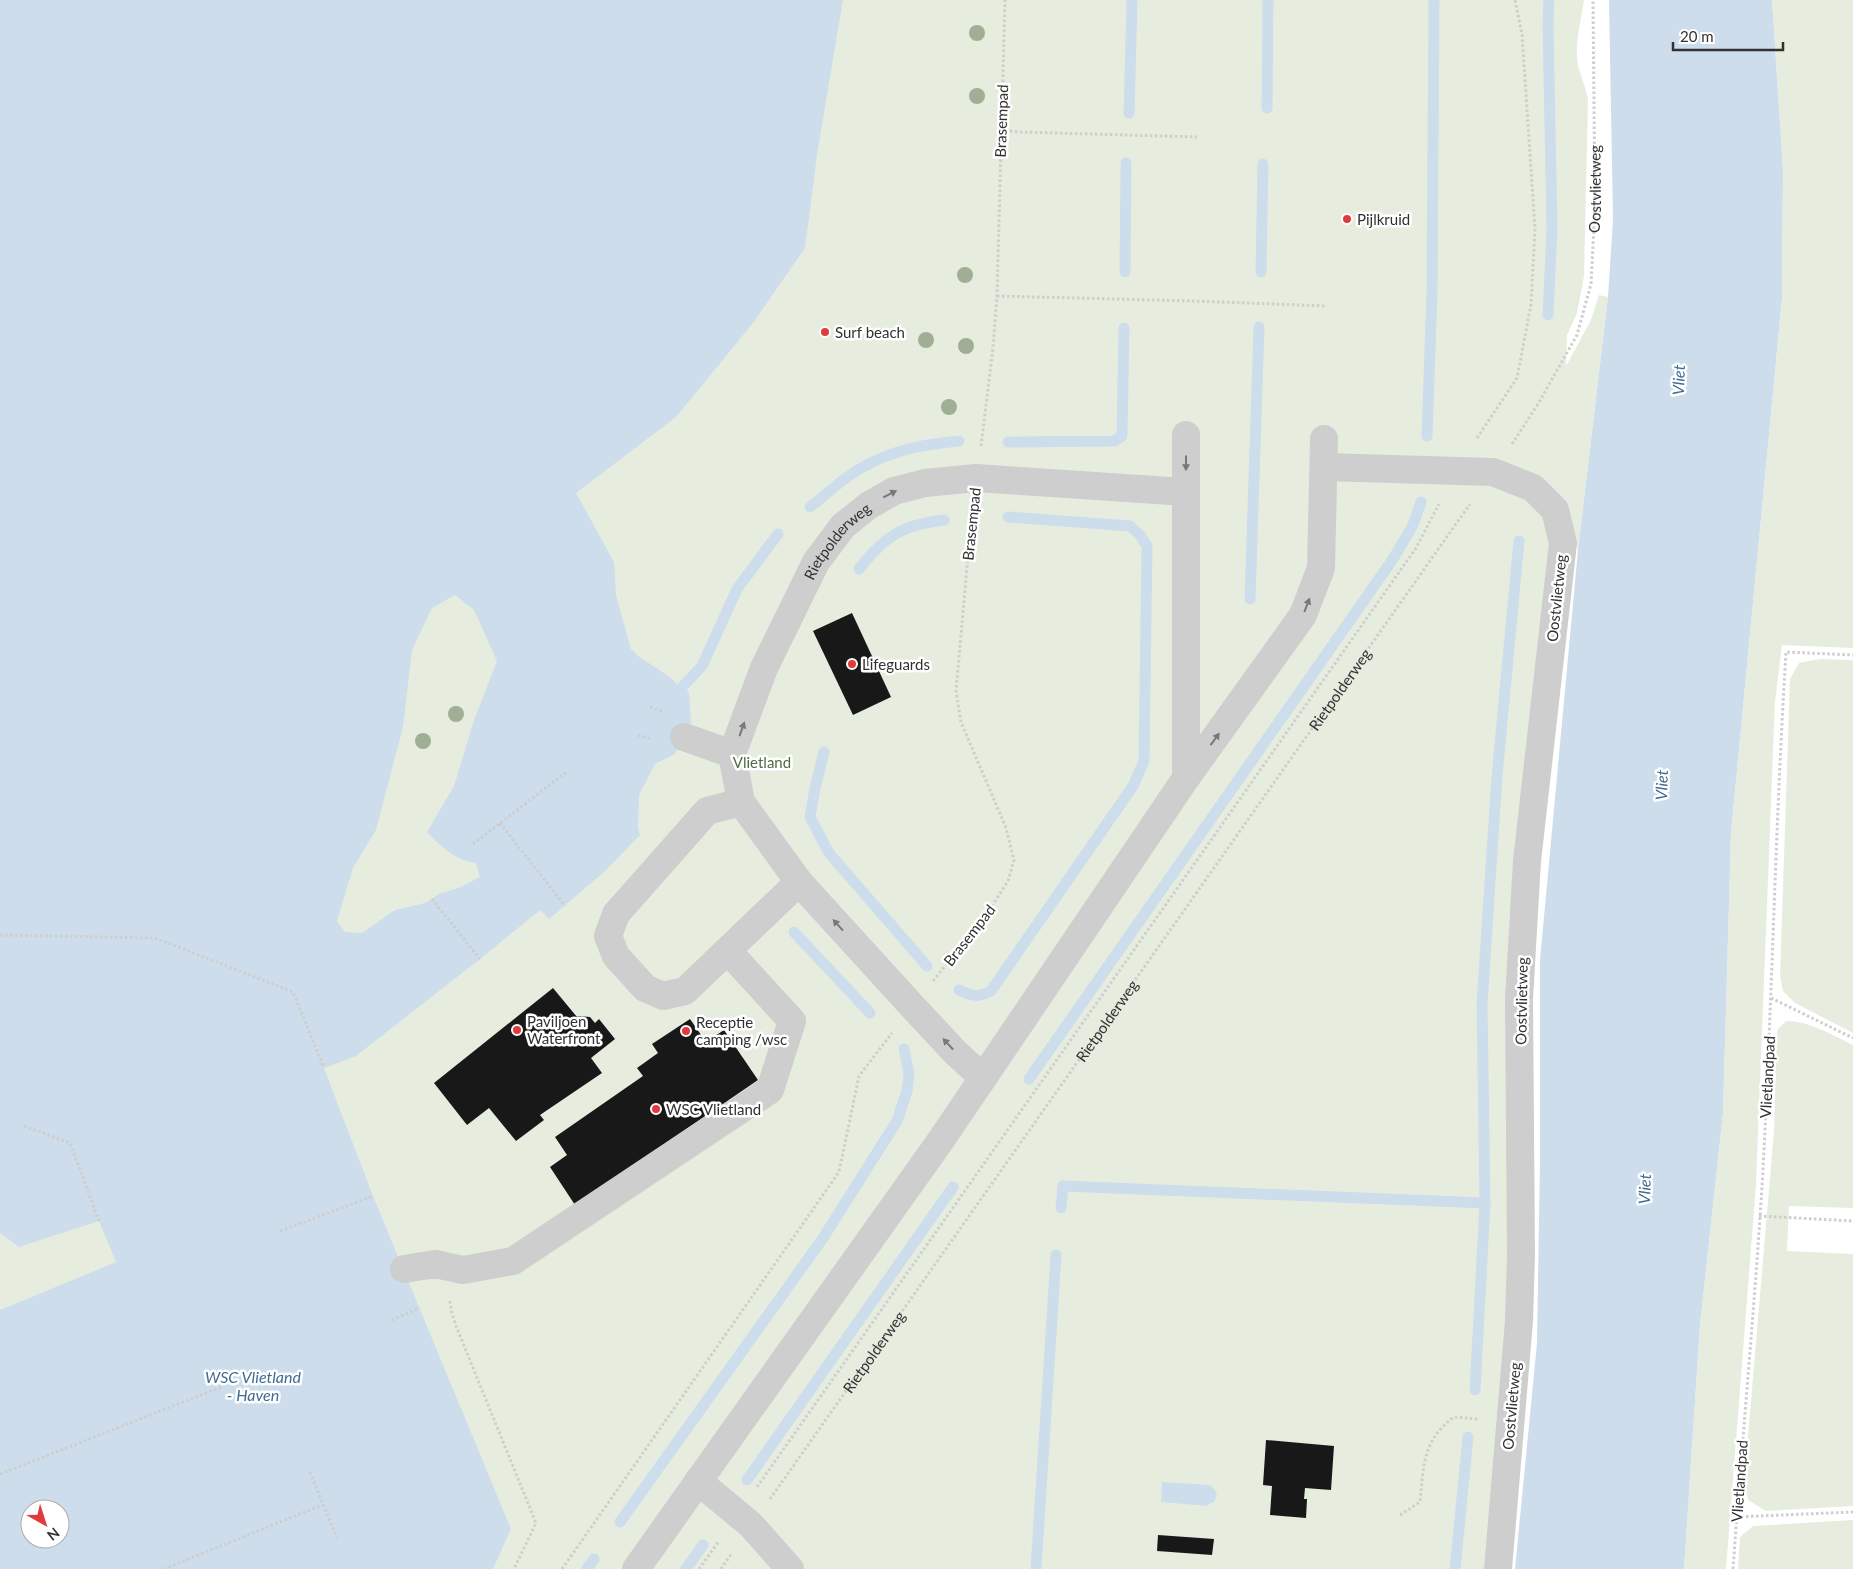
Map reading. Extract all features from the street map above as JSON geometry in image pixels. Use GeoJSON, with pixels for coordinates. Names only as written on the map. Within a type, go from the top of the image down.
{"type":"FeatureCollection","features":[{"type":"Feature","properties":{"kind":"street"},"geometry":{"type":"LineString","coordinates":[[1186,435],[1186,778]]}},
{"type":"Feature","properties":{"kind":"street"},"geometry":{"type":"LineString","coordinates":[[636,1569],[983,1078],[1186,778],[1304,615],[1321,568],[1324,439]]}},
{"type":"Feature","properties":{"kind":"street","name":"Oostvlietweg"},"geometry":{"type":"LineString","coordinates":[[1324,467],[1493,472],[1533,488],[1555,510],[1562,543],[1526,860],[1519,999],[1522,1255],[1519,1321],[1498,1569]]}},
{"type":"Feature","properties":{"kind":"street","name":"Rietpolderweg"},"geometry":{"type":"LineString","coordinates":[[983,1078],[955,1052],[799,882],[740,802],[732,754],[764,668],[816,562],[843,526],[868,506],[894,491],[925,482],[976,478],[1186,492]]}},
{"type":"Feature","properties":{"kind":"street"},"geometry":{"type":"LineString","coordinates":[[684,737],[732,754]]}},
{"type":"Feature","properties":{"kind":"street"},"geometry":{"type":"LineString","coordinates":[[740,802],[707,811],[616,914],[608,936],[616,956],[645,988],[663,996],[685,991],[799,882]]}},
{"type":"Feature","properties":{"kind":"street"},"geometry":{"type":"LineString","coordinates":[[404,1269],[435,1264],[463,1270],[513,1260],[770,1090],[792,1021],[728,951]]}},
{"type":"Feature","properties":{"kind":"street"},"geometry":{"type":"LineString","coordinates":[[698,1481],[751,1525],[790,1569]]}},
{"type":"Feature","properties":{"kind":"path","name":"Brasempad"},"geometry":{"type":"LineString","coordinates":[[562,1569],[839,1172],[859,1076],[992,906],[1008,881],[1014,860],[1006,828],[961,722],[956,691],[976,478],[986,410],[997,296],[1005,0]]}},
{"type":"Feature","properties":{"kind":"path","name":"Oostvlietweg"},"geometry":{"type":"LineString","coordinates":[[1493,472],[1538,404],[1577,335],[1591,284],[1595,206],[1593,0]]}},
{"type":"Feature","properties":{"kind":"path"},"geometry":{"type":"LineString","coordinates":[[1000,130],[1197,137]]}},
{"type":"Feature","properties":{"kind":"path"},"geometry":{"type":"LineString","coordinates":[[997,296],[1327,306]]}},
{"type":"Feature","properties":{"kind":"path","name":"Rietpolderweg"},"geometry":{"type":"LineString","coordinates":[[721,1569],[1493,472]]}},
{"type":"Feature","properties":{"kind":"path","name":"Vlietlandpad"},"geometry":{"type":"LineString","coordinates":[[1733,1569],[1759,1216],[1772,998],[1779,769],[1786,652],[1853,655]]}},
{"type":"Feature","properties":{"kind":"path"},"geometry":{"type":"LineString","coordinates":[[473,844],[568,771]]}},
{"type":"Feature","properties":{"kind":"path"},"geometry":{"type":"LineString","coordinates":[[500,823],[565,906]]}},
{"type":"Feature","properties":{"kind":"path"},"geometry":{"type":"LineString","coordinates":[[432,899],[480,959]]}},
{"type":"Feature","properties":{"kind":"path"},"geometry":{"type":"LineString","coordinates":[[0,935],[155,938],[293,992],[324,1068]]}},
{"type":"Feature","properties":{"kind":"path"},"geometry":{"type":"LineString","coordinates":[[1772,998],[1853,1038]]}},
{"type":"Feature","properties":{"kind":"path"},"geometry":{"type":"LineString","coordinates":[[24,1126],[70,1143],[99,1221]]}},
{"type":"Feature","properties":{"kind":"path"},"geometry":{"type":"LineString","coordinates":[[280,1231],[373,1196]]}},
{"type":"Feature","properties":{"kind":"path"},"geometry":{"type":"LineString","coordinates":[[1759,1216],[1853,1221]]}},
{"type":"Feature","properties":{"kind":"path"},"geometry":{"type":"LineString","coordinates":[[463,1270],[449,1294],[451,1310],[536,1523],[514,1569]]}},
{"type":"Feature","properties":{"kind":"path"},"geometry":{"type":"LineString","coordinates":[[392,1320],[420,1308]]}},
{"type":"Feature","properties":{"kind":"path"},"geometry":{"type":"LineString","coordinates":[[0,1474],[224,1386]]}},
{"type":"Feature","properties":{"kind":"path"},"geometry":{"type":"LineString","coordinates":[[1400,1515],[1420,1502],[1426,1453],[1442,1426],[1454,1417],[1510,1420]]}},
{"type":"Feature","properties":{"kind":"path"},"geometry":{"type":"LineString","coordinates":[[310,1472],[337,1538]]}},
{"type":"Feature","properties":{"kind":"path"},"geometry":{"type":"LineString","coordinates":[[164,1569],[322,1505]]}},
{"type":"Feature","properties":{"kind":"path"},"geometry":{"type":"LineString","coordinates":[[1736,1517],[1853,1512]]}},
{"type":"Feature","properties":{"kind":"green space","name":"Vlietland"},"geometry":{"type":"Polygon","coordinates":[[[0,0],[1584,0],[1578,33],[1577,58],[1588,99],[1584,276],[1577,313],[1567,335],[1566,366],[1591,320],[1599,295],[1608,297],[1578,550],[1564,505],[1557,534],[1489,1569],[0,1569],[0,0]]]}},
{"type":"Feature","properties":{"kind":"green space"},"geometry":{"type":"Polygon","coordinates":[[[1772,0],[1853,0],[1853,648],[1782,645],[1775,701],[1756,1184],[1726,1569],[1684,1569],[1700,1325],[1723,1113],[1731,833],[1782,298],[1783,169],[1772,0]]]}},
{"type":"Feature","properties":{"kind":"green space"},"geometry":{"type":"Polygon","coordinates":[[[1820,659],[1853,660],[1853,1033],[1795,1003],[1783,991],[1780,977],[1790,679],[1799,663],[1820,659]]]}},
{"type":"Feature","properties":{"kind":"green space"},"geometry":{"type":"Polygon","coordinates":[[[1786,1021],[1812,1026],[1853,1045],[1853,1208],[1789,1206],[1787,1251],[1853,1254],[1853,1506],[1766,1511],[1748,1500],[1744,1483],[1774,1131],[1777,1030],[1786,1021]]]}},
{"type":"Feature","properties":{"kind":"green space"},"geometry":{"type":"Polygon","coordinates":[[[1853,1520],[1853,1569],[1738,1569],[1740,1537],[1753,1526],[1853,1520]]]}},
{"type":"Feature","properties":{"kind":"water","name":"WSC Vlietland - Haven"},"geometry":{"type":"Polygon","coordinates":[[[0,0],[843,0],[817,155],[805,248],[753,323],[676,417],[576,493],[614,562],[616,595],[631,649],[677,684],[684,685],[689,693],[691,723],[675,754],[655,764],[639,795],[638,828],[640,835],[603,873],[549,919],[540,910],[356,1056],[324,1068],[373,1196],[511,1529],[493,1569],[0,1569],[0,1310],[116,1262],[99,1221],[19,1247],[0,1233],[0,0]],[[455,595],[432,608],[412,650],[403,727],[376,830],[353,868],[337,921],[345,932],[362,933],[395,910],[425,903],[439,894],[461,887],[480,877],[476,863],[455,856],[443,848],[427,832],[454,786],[474,720],[497,661],[474,610],[455,595]]]}},
{"type":"Feature","properties":{"kind":"water","name":"Vliet"},"geometry":{"type":"Polygon","coordinates":[[[1609,0],[1772,0],[1783,169],[1782,298],[1731,833],[1723,1113],[1700,1325],[1684,1569],[1515,1569],[1537,1343],[1540,1160],[1540,960],[1578,550],[1608,297],[1613,220],[1609,0]]]}},
{"type":"Feature","properties":{"kind":"water"},"geometry":{"type":"Polygon","coordinates":[[[1162,1482],[1210,1485],[1215,1490],[1217,1496],[1214,1502],[1208,1506],[1161,1502],[1162,1482]]]}},
{"type":"Feature","properties":{"kind":"building","name":"Lifeguards"},"geometry":{"type":"Polygon","coordinates":[[[852,613],[891,697],[853,715],[813,631],[852,613]]]}},
{"type":"Feature","properties":{"kind":"building"},"geometry":{"type":"Polygon","coordinates":[[[553,988],[577,1017],[590,1017],[595,1023],[599,1019],[615,1039],[591,1058],[602,1073],[540,1115],[544,1120],[516,1141],[489,1108],[467,1125],[434,1083],[553,988]]]}},
{"type":"Feature","properties":{"kind":"building","name":"WSC Vlietland"},"geometry":{"type":"Polygon","coordinates":[[[690,1019],[706,1042],[724,1030],[758,1080],[575,1205],[550,1167],[567,1155],[555,1137],[643,1076],[637,1068],[658,1053],[652,1044],[690,1019]]]}},
{"type":"Feature","properties":{"kind":"building"},"geometry":{"type":"Polygon","coordinates":[[[1266,1440],[1334,1446],[1331,1490],[1305,1488],[1304,1499],[1307,1499],[1306,1518],[1270,1515],[1272,1486],[1263,1485],[1266,1440]]]}},
{"type":"Feature","properties":{"kind":"building"},"geometry":{"type":"Polygon","coordinates":[[[1158,1535],[1214,1539],[1212,1555],[1157,1551],[1158,1535]]]}},
{"type":"Feature","properties":{"kind":"waterway"},"geometry":{"type":"LineString","coordinates":[[1129,113],[1132,0]]}},
{"type":"Feature","properties":{"kind":"waterway"},"geometry":{"type":"LineString","coordinates":[[1267,108],[1268,0]]}},
{"type":"Feature","properties":{"kind":"waterway"},"geometry":{"type":"LineString","coordinates":[[1427,436],[1432,292],[1434,0]]}},
{"type":"Feature","properties":{"kind":"waterway"},"geometry":{"type":"LineString","coordinates":[[1548,315],[1552,229],[1549,0]]}},
{"type":"Feature","properties":{"kind":"waterway"},"geometry":{"type":"LineString","coordinates":[[1125,272],[1126,163]]}},
{"type":"Feature","properties":{"kind":"waterway"},"geometry":{"type":"LineString","coordinates":[[1261,272],[1263,164]]}},
{"type":"Feature","properties":{"kind":"waterway"},"geometry":{"type":"LineString","coordinates":[[1250,599],[1259,327]]}},
{"type":"Feature","properties":{"kind":"waterway"},"geometry":{"type":"LineString","coordinates":[[1008,442],[1114,441],[1122,436],[1124,328]]}},
{"type":"Feature","properties":{"kind":"waterway"},"geometry":{"type":"LineString","coordinates":[[810,507],[849,476],[874,461],[910,449],[959,441]]}},
{"type":"Feature","properties":{"kind":"waterway"},"geometry":{"type":"LineString","coordinates":[[1029,1079],[1393,559],[1413,525],[1421,502]]}},
{"type":"Feature","properties":{"kind":"waterway"},"geometry":{"type":"LineString","coordinates":[[959,990],[975,995],[982,995],[991,991],[1133,786],[1144,761],[1147,546],[1140,535],[1130,526],[1008,517]]}},
{"type":"Feature","properties":{"kind":"waterway"},"geometry":{"type":"LineString","coordinates":[[859,569],[877,548],[896,534],[917,525],[944,520]]}},
{"type":"Feature","properties":{"kind":"waterway"},"geometry":{"type":"LineString","coordinates":[[684,685],[702,666],[737,589],[778,534]]}},
{"type":"Feature","properties":{"kind":"waterway"},"geometry":{"type":"LineString","coordinates":[[1485,1203],[1482,1004],[1497,776],[1519,541]]}},
{"type":"Feature","properties":{"kind":"waterway"},"geometry":{"type":"LineString","coordinates":[[824,752],[810,817],[829,853],[927,966]]}},
{"type":"Feature","properties":{"kind":"waterway"},"geometry":{"type":"LineString","coordinates":[[794,932],[870,1013]]}},
{"type":"Feature","properties":{"kind":"waterway"},"geometry":{"type":"LineString","coordinates":[[620,1522],[823,1238],[897,1121],[907,1091],[909,1074],[904,1049]]}},
{"type":"Feature","properties":{"kind":"waterway"},"geometry":{"type":"LineString","coordinates":[[1061,1208],[1063,1186],[1485,1203],[1475,1390]]}},
{"type":"Feature","properties":{"kind":"waterway"},"geometry":{"type":"LineString","coordinates":[[747,1480],[953,1187]]}},
{"type":"Feature","properties":{"kind":"waterway"},"geometry":{"type":"LineString","coordinates":[[1036,1569],[1056,1255]]}},
{"type":"Feature","properties":{"kind":"waterway"},"geometry":{"type":"LineString","coordinates":[[1455,1569],[1468,1437]]}},
{"type":"Feature","properties":{"kind":"waterway"},"geometry":{"type":"LineString","coordinates":[[686,1569],[703,1545]]}},
{"type":"Feature","properties":{"kind":"waterway"},"geometry":{"type":"LineString","coordinates":[[587,1569],[594,1559]]}},
{"type":"Feature","properties":{"kind":"place","name":"Pijlkruid"},"geometry":{"type":"Point","coordinates":[1347,219]}},
{"type":"Feature","properties":{"kind":"place","name":"Surf beach"},"geometry":{"type":"Point","coordinates":[825,332]}},
{"type":"Feature","properties":{"kind":"place","name":"Lifeguards"},"geometry":{"type":"Point","coordinates":[852,664]}},
{"type":"Feature","properties":{"kind":"place","name":"Paviljoen Waterfront"},"geometry":{"type":"Point","coordinates":[517,1030]}},
{"type":"Feature","properties":{"kind":"place","name":"Receptie camping /wsc"},"geometry":{"type":"Point","coordinates":[686,1031]}},
{"type":"Feature","properties":{"kind":"place","name":"WSC Vlietland"},"geometry":{"type":"Point","coordinates":[656,1109]}}]}
